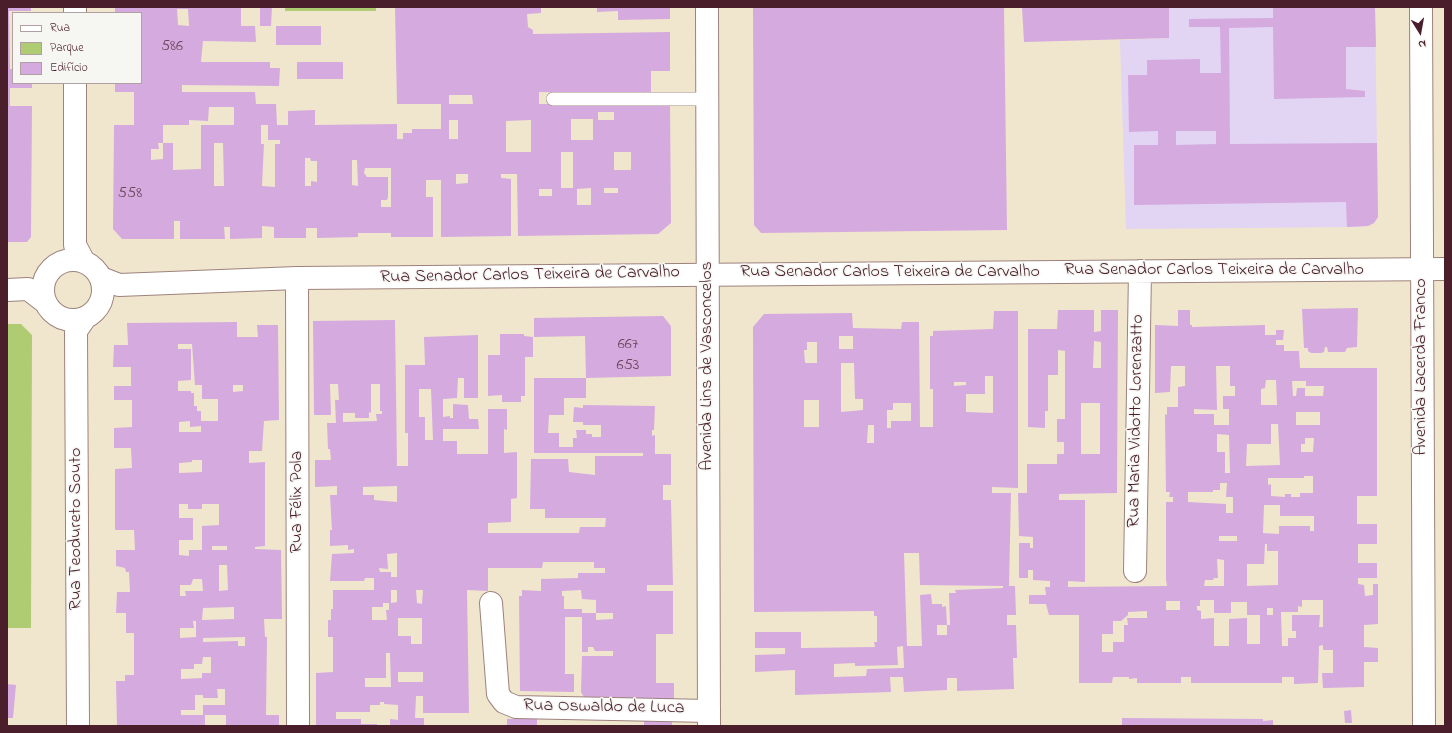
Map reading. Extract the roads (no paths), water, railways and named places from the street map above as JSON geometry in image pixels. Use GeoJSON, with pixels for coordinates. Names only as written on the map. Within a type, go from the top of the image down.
{"type":"FeatureCollection","features":[{"type":"Feature","properties":{"kind":"street","name":"Avenida Lins de Vasconcelos"},"geometry":{"type":"LineString","coordinates":[[707,7],[709,718]]}},
{"type":"Feature","properties":{"kind":"street","name":"Avenida Lacerda Franco"},"geometry":{"type":"LineString","coordinates":[[1421,7],[1424,726]]}},
{"type":"Feature","properties":{"kind":"street"},"geometry":{"type":"LineString","coordinates":[[55,267],[43,287],[46,302],[52,312],[74,323],[98,308],[108,285],[80,254],[75,84]]}},
{"type":"Feature","properties":{"kind":"street"},"geometry":{"type":"LineString","coordinates":[[18,290],[55,267],[80,254]]}},
{"type":"Feature","properties":{"kind":"street","name":"Rua Senador Carlos Teixeira de Carvalho"},"geometry":{"type":"LineString","coordinates":[[108,285],[297,278],[1445,269]]}},
{"type":"Feature","properties":{"kind":"street","name":"Rua Maria Vidotto Lorenzatto"},"geometry":{"type":"LineString","coordinates":[[1135,571],[1140,271]]}},
{"type":"Feature","properties":{"kind":"street","name":"Rua Félix Pola"},"geometry":{"type":"LineString","coordinates":[[297,278],[298,726]]}},
{"type":"Feature","properties":{"kind":"street"},"geometry":{"type":"LineString","coordinates":[[18,290],[46,302]]}},
{"type":"Feature","properties":{"kind":"street","name":"Rua Teodureto Souto"},"geometry":{"type":"LineString","coordinates":[[74,323],[78,726]]}},
{"type":"Feature","properties":{"kind":"street","name":"Rua Oswaldo de Luca"},"geometry":{"type":"LineString","coordinates":[[491,603],[498,694],[504,702],[516,707],[709,718]]}},
{"type":"Feature","properties":{"kind":"lane"},"geometry":{"type":"LineString","coordinates":[[553,99],[708,99]]}}]}
